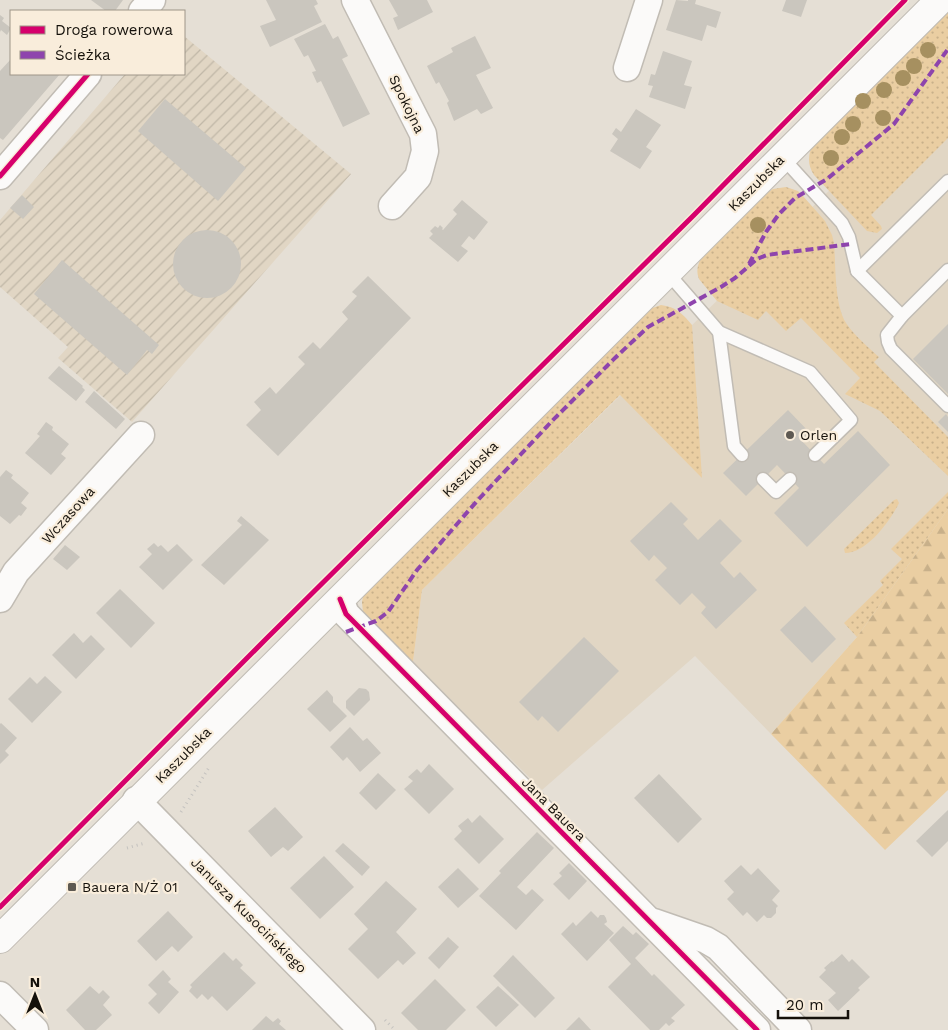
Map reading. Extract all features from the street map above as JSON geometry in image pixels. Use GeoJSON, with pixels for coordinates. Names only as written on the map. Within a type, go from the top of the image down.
{"type":"FeatureCollection","features":[{"type":"Feature","properties":{"kind":"main road","name":"Kaszubska"},"geometry":{"type":"LineString","coordinates":[[0,939],[136,800],[940,0]]}},
{"type":"Feature","properties":{"kind":"street"},"geometry":{"type":"LineString","coordinates":[[143,10],[152,0]]}},
{"type":"Feature","properties":{"kind":"street","name":"Spokojna"},"geometry":{"type":"LineString","coordinates":[[355,0],[423,134],[425,152],[418,177],[392,206]]}},
{"type":"Feature","properties":{"kind":"street"},"geometry":{"type":"LineString","coordinates":[[627,68],[649,0]]}},
{"type":"Feature","properties":{"kind":"street"},"geometry":{"type":"LineString","coordinates":[[0,176],[87,75]]}},
{"type":"Feature","properties":{"kind":"street","name":"Wczasowa"},"geometry":{"type":"LineString","coordinates":[[0,599],[8,565],[141,435]]}},
{"type":"Feature","properties":{"kind":"street","name":"Jana Bauera"},"geometry":{"type":"LineString","coordinates":[[340,599],[346,614],[757,1030]]}},
{"type":"Feature","properties":{"kind":"street","name":"Janusza Kusocińskiego"},"geometry":{"type":"LineString","coordinates":[[136,800],[362,1030]]}},
{"type":"Feature","properties":{"kind":"street","name":"Jana Bauera"},"geometry":{"type":"LineString","coordinates":[[648,920],[706,940],[718,948],[798,1030]]}},
{"type":"Feature","properties":{"kind":"street"},"geometry":{"type":"LineString","coordinates":[[738,1010],[759,990]]}},
{"type":"Feature","properties":{"kind":"street"},"geometry":{"type":"LineString","coordinates":[[0,995],[35,1030]]}},
{"type":"Feature","properties":{"kind":"lane"},"geometry":{"type":"LineString","coordinates":[[782,156],[842,223],[849,237],[857,270],[902,316]]}},
{"type":"Feature","properties":{"kind":"lane"},"geometry":{"type":"LineString","coordinates":[[857,270],[948,181]]}},
{"type":"Feature","properties":{"kind":"lane"},"geometry":{"type":"LineString","coordinates":[[948,270],[902,316],[886,335],[891,349],[948,406]]}},
{"type":"Feature","properties":{"kind":"lane"},"geometry":{"type":"LineString","coordinates":[[667,272],[720,332],[810,372],[851,420],[815,455]]}},
{"type":"Feature","properties":{"kind":"lane"},"geometry":{"type":"LineString","coordinates":[[720,332],[734,446],[742,455]]}},
{"type":"Feature","properties":{"kind":"lane"},"geometry":{"type":"LineString","coordinates":[[763,479],[776,492],[790,479]]}},
{"type":"Feature","properties":{"kind":"path"},"geometry":{"type":"LineString","coordinates":[[125,848],[150,842],[180,814],[210,765]]}},
{"type":"Feature","properties":{"kind":"shaded area"},"geometry":{"type":"Polygon","coordinates":[[[185,37],[351,174],[132,422],[58,358],[68,347],[0,287],[0,220],[124,75],[185,75],[185,37]]]}},
{"type":"Feature","properties":{"kind":"shaded area"},"geometry":{"type":"Polygon","coordinates":[[[948,74],[948,509],[857,637],[771,734],[695,656],[542,790],[413,662],[422,590],[948,74]]]}},
{"type":"Feature","properties":{"kind":"green space"},"geometry":{"type":"Polygon","coordinates":[[[948,10],[948,138],[871,215],[882,229],[877,233],[867,231],[814,175],[809,163],[811,147],[948,10]]]}},
{"type":"Feature","properties":{"kind":"green space"},"geometry":{"type":"Polygon","coordinates":[[[786,187],[798,191],[803,196],[825,221],[832,235],[837,295],[846,323],[879,357],[874,362],[948,437],[948,476],[880,411],[845,394],[860,378],[801,318],[786,331],[766,311],[758,320],[717,301],[699,279],[698,265],[704,253],[760,197],[773,189],[786,187]]]}},
{"type":"Feature","properties":{"kind":"green space"},"geometry":{"type":"Polygon","coordinates":[[[661,305],[678,311],[692,325],[702,478],[620,395],[422,590],[413,662],[363,613],[364,591],[647,310],[661,305]]]}},
{"type":"Feature","properties":{"kind":"green space"},"geometry":{"type":"Polygon","coordinates":[[[948,492],[948,509],[857,637],[844,623],[883,585],[880,581],[902,559],[891,549],[948,492]]]}},
{"type":"Feature","properties":{"kind":"green space"},"geometry":{"type":"Polygon","coordinates":[[[897,499],[899,503],[877,535],[861,548],[845,553],[844,549],[897,499]]]}},
{"type":"Feature","properties":{"kind":"green space"},"geometry":{"type":"Polygon","coordinates":[[[948,509],[948,790],[885,850],[771,734],[857,637],[948,509]]]}},
{"type":"Feature","properties":{"kind":"building"},"geometry":{"type":"Polygon","coordinates":[[[91,0],[123,0],[116,10],[105,10],[91,0]]]}},
{"type":"Feature","properties":{"kind":"building"},"geometry":{"type":"Polygon","coordinates":[[[266,0],[316,0],[318,4],[314,6],[322,22],[270,47],[260,26],[276,20],[266,0]]]}},
{"type":"Feature","properties":{"kind":"building"},"geometry":{"type":"Polygon","coordinates":[[[389,0],[427,0],[433,12],[398,30],[393,18],[398,16],[389,0]]]}},
{"type":"Feature","properties":{"kind":"building"},"geometry":{"type":"Polygon","coordinates":[[[676,0],[696,0],[695,4],[721,12],[716,28],[707,25],[702,41],[666,30],[676,0]]]}},
{"type":"Feature","properties":{"kind":"building"},"geometry":{"type":"Polygon","coordinates":[[[786,0],[807,0],[801,17],[782,11],[786,0]]]}},
{"type":"Feature","properties":{"kind":"building"},"geometry":{"type":"Polygon","coordinates":[[[0,15],[4,18],[2,21],[10,27],[10,30],[7,35],[1,30],[0,32],[0,15]]]}},
{"type":"Feature","properties":{"kind":"building"},"geometry":{"type":"Polygon","coordinates":[[[325,24],[333,39],[338,36],[348,56],[342,59],[370,114],[343,127],[321,81],[317,83],[312,72],[316,71],[308,55],[304,57],[294,39],[325,24]]]}},
{"type":"Feature","properties":{"kind":"building"},"geometry":{"type":"Polygon","coordinates":[[[475,36],[491,68],[476,75],[493,108],[481,114],[477,109],[454,121],[447,103],[449,101],[439,82],[436,84],[427,66],[453,52],[451,48],[475,36]]]}},
{"type":"Feature","properties":{"kind":"building"},"geometry":{"type":"Polygon","coordinates":[[[663,51],[692,61],[684,85],[692,87],[685,109],[649,97],[653,86],[648,85],[651,74],[655,75],[663,51]]]}},
{"type":"Feature","properties":{"kind":"building"},"geometry":{"type":"Polygon","coordinates":[[[10,60],[10,75],[59,75],[3,140],[0,138],[0,71],[10,60]]]}},
{"type":"Feature","properties":{"kind":"building"},"geometry":{"type":"Polygon","coordinates":[[[165,99],[246,168],[218,201],[138,131],[165,99]]]}},
{"type":"Feature","properties":{"kind":"building"},"geometry":{"type":"Polygon","coordinates":[[[636,109],[661,125],[646,147],[652,151],[640,169],[610,151],[618,139],[612,134],[616,128],[621,132],[636,109]]]}},
{"type":"Feature","properties":{"kind":"building"},"geometry":{"type":"Polygon","coordinates":[[[22,195],[34,207],[23,219],[10,208],[22,195]]]}},
{"type":"Feature","properties":{"kind":"building"},"geometry":{"type":"Polygon","coordinates":[[[462,200],[488,222],[474,240],[469,236],[461,246],[468,251],[458,262],[429,238],[433,234],[430,231],[435,226],[438,228],[440,225],[443,230],[457,214],[453,210],[462,200]]]}},
{"type":"Feature","properties":{"kind":"building"},"geometry":{"type":"Polygon","coordinates":[[[207,230],[220,233],[231,240],[238,251],[241,264],[238,277],[231,288],[220,295],[207,298],[194,295],[183,288],[176,277],[173,264],[176,251],[183,240],[194,233],[207,230]]]}},
{"type":"Feature","properties":{"kind":"building"},"geometry":{"type":"Polygon","coordinates":[[[62,260],[159,345],[152,354],[147,350],[127,375],[34,294],[62,260]]]}},
{"type":"Feature","properties":{"kind":"building"},"geometry":{"type":"Polygon","coordinates":[[[368,276],[411,318],[278,456],[246,425],[261,410],[254,402],[270,387],[276,394],[305,364],[298,357],[313,342],[320,349],[348,319],[342,312],[357,296],[352,292],[368,276]]]}},
{"type":"Feature","properties":{"kind":"building"},"geometry":{"type":"Polygon","coordinates":[[[948,324],[948,394],[913,359],[948,324]]]}},
{"type":"Feature","properties":{"kind":"building"},"geometry":{"type":"Polygon","coordinates":[[[59,366],[83,386],[85,390],[76,401],[48,378],[59,366]]]}},
{"type":"Feature","properties":{"kind":"building"},"geometry":{"type":"Polygon","coordinates":[[[94,391],[125,419],[116,429],[85,402],[94,391]]]}},
{"type":"Feature","properties":{"kind":"building"},"geometry":{"type":"Polygon","coordinates":[[[788,410],[810,433],[802,441],[824,464],[858,431],[890,465],[807,547],[774,513],[799,488],[777,465],[746,496],[723,473],[788,410]]]}},
{"type":"Feature","properties":{"kind":"building"},"geometry":{"type":"Polygon","coordinates":[[[946,414],[948,417],[948,432],[938,422],[946,414]]]}},
{"type":"Feature","properties":{"kind":"building"},"geometry":{"type":"Polygon","coordinates":[[[46,422],[53,427],[52,430],[69,444],[61,454],[66,458],[51,475],[25,453],[40,436],[37,434],[46,422]]]}},
{"type":"Feature","properties":{"kind":"building"},"geometry":{"type":"Polygon","coordinates":[[[6,470],[13,475],[11,478],[29,493],[21,503],[27,508],[21,516],[19,515],[10,524],[0,516],[0,477],[6,470]]]}},
{"type":"Feature","properties":{"kind":"building"},"geometry":{"type":"Polygon","coordinates":[[[671,502],[688,519],[683,524],[698,540],[720,519],[742,541],[720,563],[734,578],[740,572],[757,590],[716,629],[701,613],[706,607],[692,593],[680,605],[655,580],[667,568],[654,555],[649,561],[630,541],[671,502]]]}},
{"type":"Feature","properties":{"kind":"building"},"geometry":{"type":"Polygon","coordinates":[[[241,516],[269,540],[224,585],[201,565],[242,525],[237,521],[241,516]]]}},
{"type":"Feature","properties":{"kind":"building"},"geometry":{"type":"Polygon","coordinates":[[[154,543],[158,547],[161,545],[168,552],[177,544],[193,560],[163,590],[139,567],[152,554],[147,549],[154,543]]]}},
{"type":"Feature","properties":{"kind":"building"},"geometry":{"type":"Polygon","coordinates":[[[65,545],[80,557],[67,570],[53,559],[65,545]]]}},
{"type":"Feature","properties":{"kind":"building"},"geometry":{"type":"Polygon","coordinates":[[[120,589],[155,623],[131,648],[96,613],[120,589]]]}},
{"type":"Feature","properties":{"kind":"building"},"geometry":{"type":"Polygon","coordinates":[[[805,606],[836,639],[812,663],[780,630],[805,606]]]}},
{"type":"Feature","properties":{"kind":"building"},"geometry":{"type":"Polygon","coordinates":[[[74,633],[83,643],[91,635],[105,649],[76,679],[52,655],[74,633]]]}},
{"type":"Feature","properties":{"kind":"building"},"geometry":{"type":"Polygon","coordinates":[[[584,637],[619,671],[558,732],[542,716],[538,721],[519,702],[584,637]]]}},
{"type":"Feature","properties":{"kind":"building"},"geometry":{"type":"Polygon","coordinates":[[[45,676],[62,692],[32,723],[8,699],[30,677],[37,684],[45,676]]]}},
{"type":"Feature","properties":{"kind":"building"},"geometry":{"type":"Polygon","coordinates":[[[359,688],[366,689],[369,692],[370,700],[354,716],[346,708],[346,701],[359,688]]]}},
{"type":"Feature","properties":{"kind":"building"},"geometry":{"type":"Polygon","coordinates":[[[327,690],[333,697],[333,702],[347,716],[330,732],[307,709],[327,690]]]}},
{"type":"Feature","properties":{"kind":"building"},"geometry":{"type":"Polygon","coordinates":[[[0,724],[17,738],[5,751],[9,755],[0,764],[0,724]]]}},
{"type":"Feature","properties":{"kind":"building"},"geometry":{"type":"Polygon","coordinates":[[[350,727],[363,741],[367,738],[381,753],[360,772],[347,757],[343,761],[330,747],[350,727]]]}},
{"type":"Feature","properties":{"kind":"building"},"geometry":{"type":"Polygon","coordinates":[[[429,764],[454,789],[429,814],[404,789],[413,781],[408,777],[417,769],[421,773],[429,764]]]}},
{"type":"Feature","properties":{"kind":"building"},"geometry":{"type":"Polygon","coordinates":[[[378,773],[396,790],[376,810],[359,793],[378,773]]]}},
{"type":"Feature","properties":{"kind":"building"},"geometry":{"type":"Polygon","coordinates":[[[659,774],[702,819],[678,843],[634,798],[659,774]]]}},
{"type":"Feature","properties":{"kind":"building"},"geometry":{"type":"Polygon","coordinates":[[[275,807],[303,837],[288,851],[283,847],[271,857],[248,831],[275,807]]]}},
{"type":"Feature","properties":{"kind":"building"},"geometry":{"type":"Polygon","coordinates":[[[948,810],[948,841],[932,857],[916,841],[948,810]]]}},
{"type":"Feature","properties":{"kind":"building"},"geometry":{"type":"Polygon","coordinates":[[[480,815],[504,839],[479,864],[454,839],[462,831],[458,826],[468,818],[472,823],[480,815]]]}},
{"type":"Feature","properties":{"kind":"building"},"geometry":{"type":"Polygon","coordinates":[[[537,832],[554,848],[517,887],[526,895],[532,889],[544,900],[516,930],[479,896],[501,873],[499,871],[537,832]]]}},
{"type":"Feature","properties":{"kind":"building"},"geometry":{"type":"Polygon","coordinates":[[[343,843],[370,867],[362,876],[335,851],[343,843]]]}},
{"type":"Feature","properties":{"kind":"building"},"geometry":{"type":"Polygon","coordinates":[[[324,856],[354,887],[320,919],[290,888],[324,856]]]}},
{"type":"Feature","properties":{"kind":"building"},"geometry":{"type":"Polygon","coordinates":[[[569,863],[587,881],[569,900],[553,884],[562,876],[559,873],[569,863]]]}},
{"type":"Feature","properties":{"kind":"building"},"geometry":{"type":"Polygon","coordinates":[[[741,865],[751,875],[758,868],[780,891],[772,900],[778,906],[776,913],[771,918],[767,918],[764,915],[757,922],[747,912],[743,916],[727,899],[734,892],[724,881],[741,865]]]}},
{"type":"Feature","properties":{"kind":"building"},"geometry":{"type":"Polygon","coordinates":[[[458,868],[479,889],[458,908],[438,887],[458,868]]]}},
{"type":"Feature","properties":{"kind":"building"},"geometry":{"type":"Polygon","coordinates":[[[386,881],[417,909],[396,932],[416,953],[403,965],[398,960],[378,979],[348,949],[368,929],[354,914],[386,881]]]}},
{"type":"Feature","properties":{"kind":"building"},"geometry":{"type":"Polygon","coordinates":[[[168,911],[193,937],[178,952],[172,946],[156,961],[137,941],[168,911]]]}},
{"type":"Feature","properties":{"kind":"building"},"geometry":{"type":"Polygon","coordinates":[[[591,911],[598,918],[600,915],[604,915],[607,922],[604,924],[614,933],[587,961],[561,934],[573,922],[576,926],[591,911]]]}},
{"type":"Feature","properties":{"kind":"building"},"geometry":{"type":"Polygon","coordinates":[[[623,926],[633,935],[636,932],[649,944],[635,958],[685,1005],[671,1018],[675,1021],[669,1026],[666,1023],[659,1030],[650,1030],[608,987],[631,964],[609,940],[623,926]]]}},
{"type":"Feature","properties":{"kind":"building"},"geometry":{"type":"Polygon","coordinates":[[[448,937],[459,947],[439,969],[428,958],[448,937]]]}},
{"type":"Feature","properties":{"kind":"building"},"geometry":{"type":"Polygon","coordinates":[[[224,952],[233,961],[236,958],[243,965],[240,968],[256,983],[227,1011],[212,996],[208,1000],[202,994],[197,999],[189,991],[192,987],[190,985],[224,952]]]}},
{"type":"Feature","properties":{"kind":"building"},"geometry":{"type":"Polygon","coordinates":[[[842,954],[849,962],[852,959],[870,977],[858,988],[860,990],[838,1011],[828,1000],[836,993],[819,977],[826,970],[824,968],[842,954]]]}},
{"type":"Feature","properties":{"kind":"building"},"geometry":{"type":"Polygon","coordinates":[[[513,955],[555,998],[535,1018],[493,976],[513,955]]]}},
{"type":"Feature","properties":{"kind":"building"},"geometry":{"type":"Polygon","coordinates":[[[163,970],[171,979],[168,982],[179,992],[159,1014],[148,1003],[157,994],[148,985],[163,970]]]}},
{"type":"Feature","properties":{"kind":"building"},"geometry":{"type":"Polygon","coordinates":[[[435,979],[466,1010],[446,1030],[418,1030],[401,1013],[435,979]]]}},
{"type":"Feature","properties":{"kind":"building"},"geometry":{"type":"Polygon","coordinates":[[[90,986],[99,994],[103,990],[110,997],[103,1005],[112,1015],[96,1030],[85,1030],[66,1010],[90,986]]]}},
{"type":"Feature","properties":{"kind":"building"},"geometry":{"type":"Polygon","coordinates":[[[498,986],[519,1005],[496,1027],[476,1007],[498,986]]]}},
{"type":"Feature","properties":{"kind":"building"},"geometry":{"type":"Polygon","coordinates":[[[266,1016],[273,1022],[278,1018],[281,1021],[279,1024],[286,1030],[252,1030],[266,1016]]]}},
{"type":"Feature","properties":{"kind":"building"},"geometry":{"type":"Polygon","coordinates":[[[579,1017],[591,1030],[566,1030],[579,1017]]]}},
{"type":"Feature","properties":{"kind":"marked path"},"geometry":{"type":"LineString","coordinates":[[749,264],[766,232],[779,214],[795,198],[827,179],[894,124],[948,49]]}},
{"type":"Feature","properties":{"kind":"marked path"},"geometry":{"type":"LineString","coordinates":[[346,632],[376,621],[388,612],[417,570],[477,501],[552,421],[648,327],[721,287],[757,259],[767,255],[851,244]]}},
{"type":"Feature","properties":{"kind":"cycle path"},"geometry":{"type":"LineString","coordinates":[[0,907],[266,639],[694,215],[905,0]]}},
{"type":"Feature","properties":{"kind":"cycle path"},"geometry":{"type":"LineString","coordinates":[[0,176],[87,75]]}},
{"type":"Feature","properties":{"kind":"cycle path"},"geometry":{"type":"LineString","coordinates":[[340,599],[346,614],[757,1030]]}},
{"type":"Feature","properties":{"kind":"place","name":"Orlen"},"geometry":{"type":"Point","coordinates":[790,435]}},
{"type":"Feature","properties":{"kind":"place","name":"Bauera N/Ż 01"},"geometry":{"type":"Point","coordinates":[72,887]}}]}
